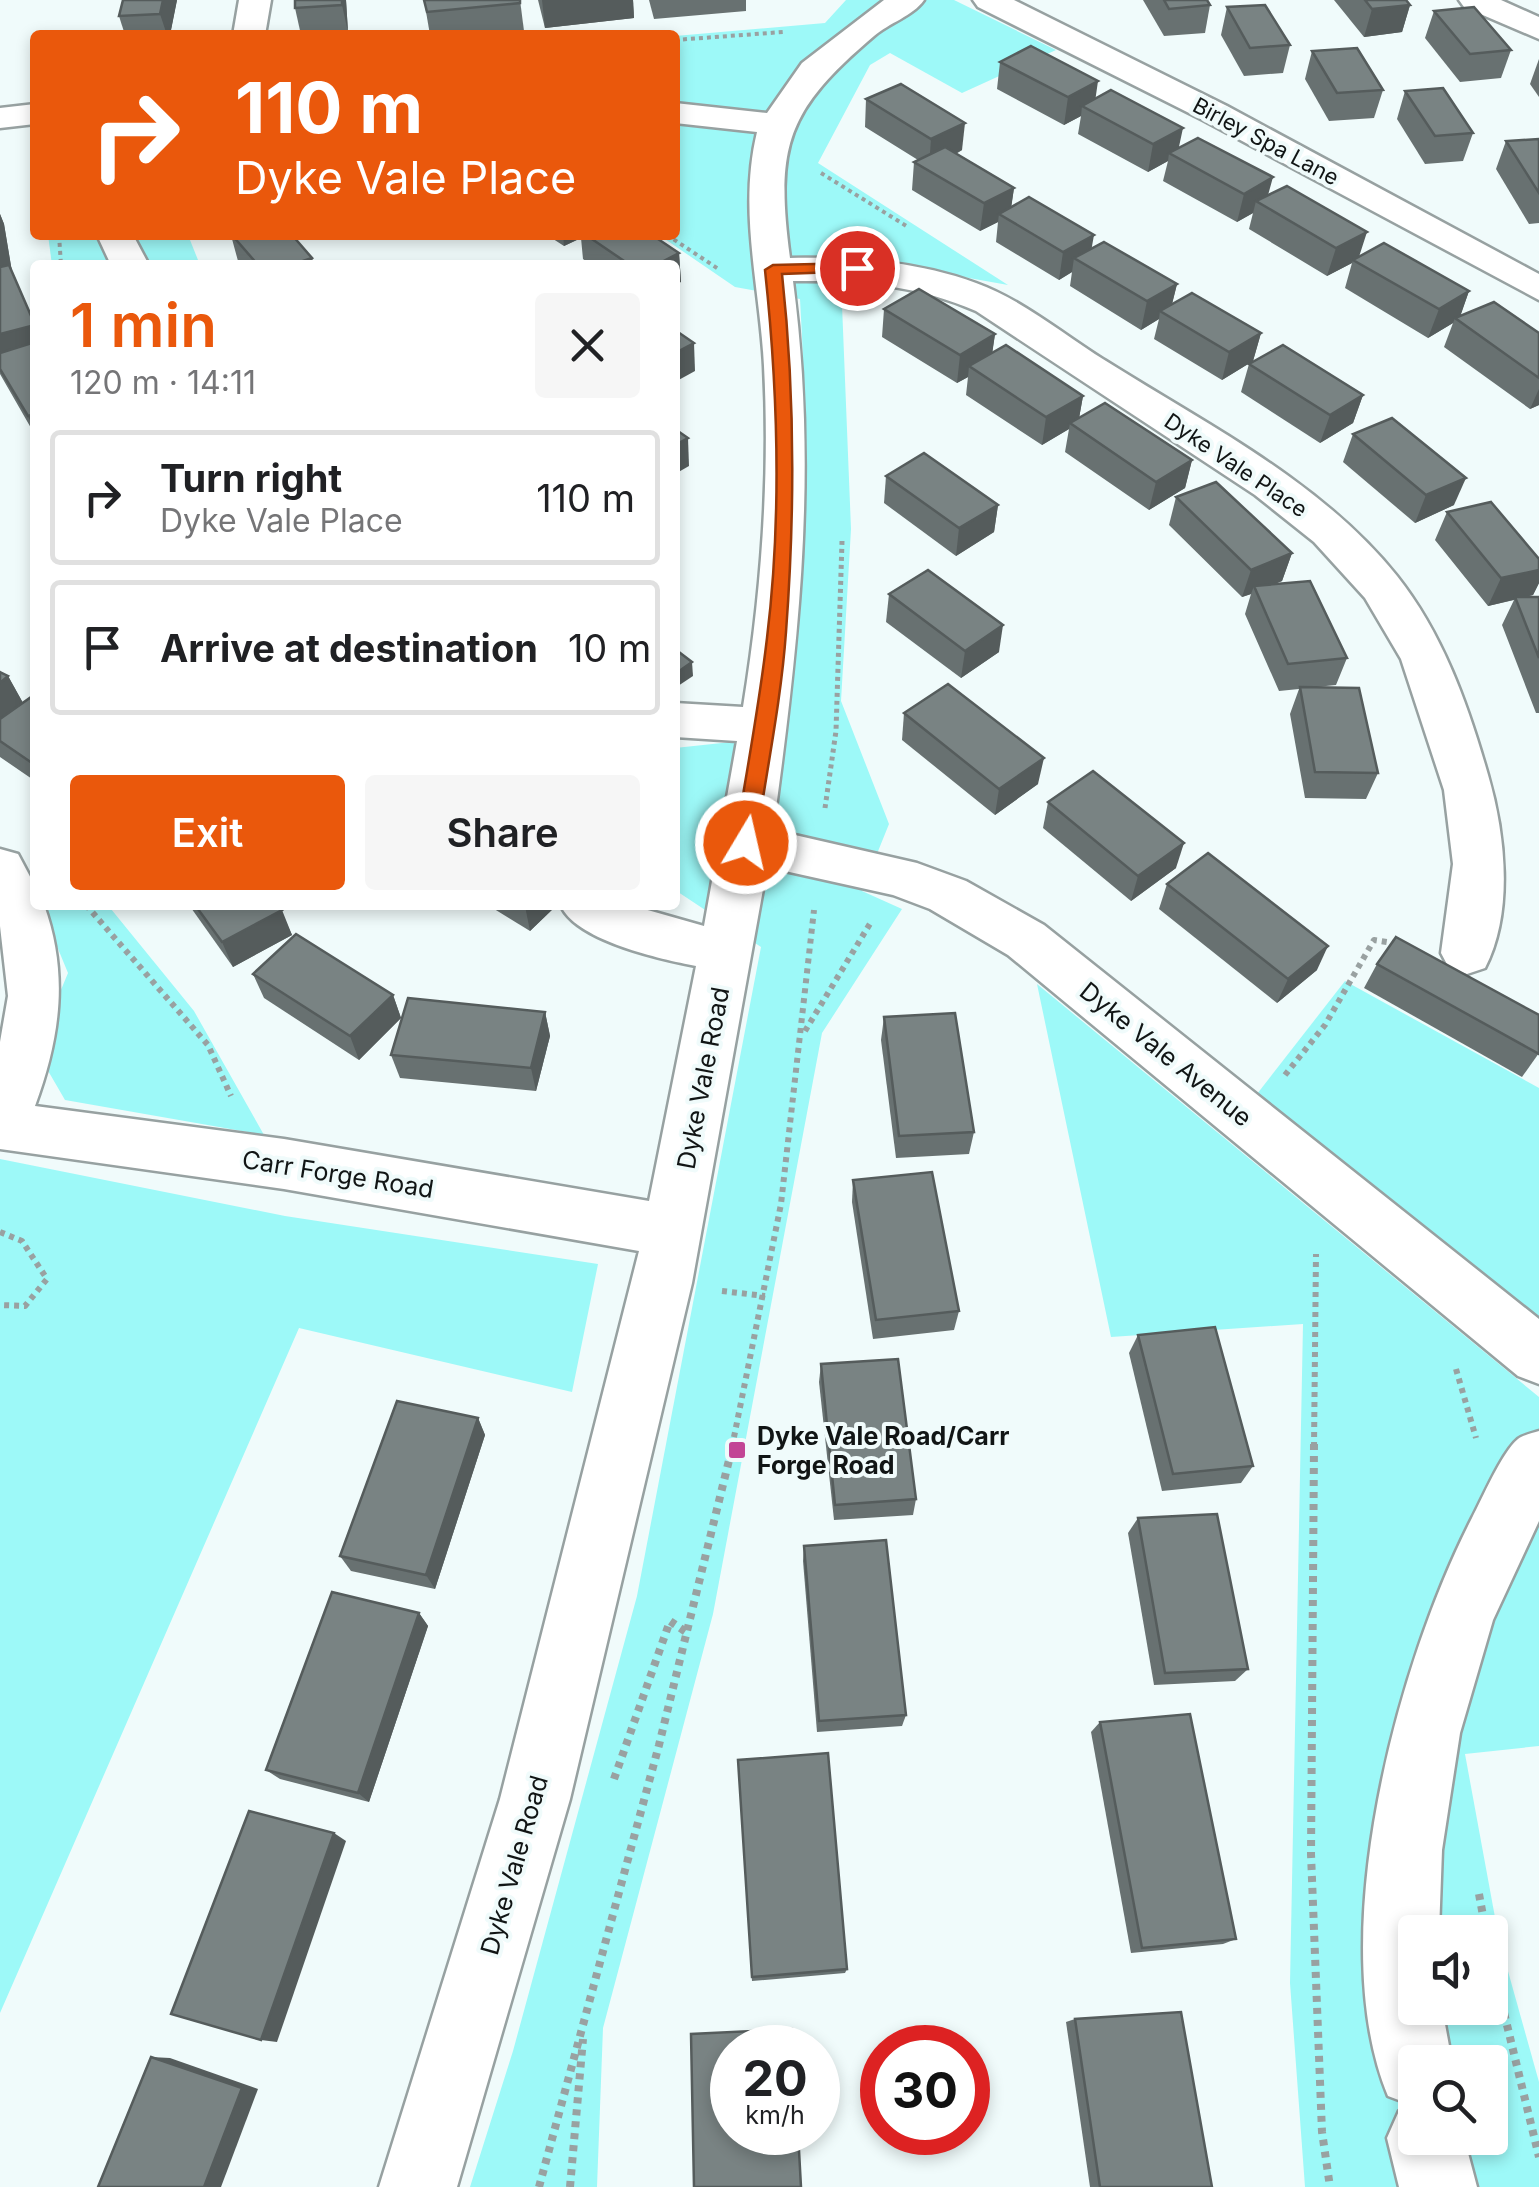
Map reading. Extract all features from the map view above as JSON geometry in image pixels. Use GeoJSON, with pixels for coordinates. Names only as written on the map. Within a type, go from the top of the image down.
{"type":"FeatureCollection","features":[{"type":"Feature","properties":{"kind":"street"},"geometry":{"type":"LineString","coordinates":[[251,30],[255,0]]}},
{"type":"Feature","properties":{"kind":"street","name":"Dyke Vale Road"},"geometry":{"type":"LineString","coordinates":[[418,2187],[535,1799],[674,1231],[746,843],[777,636],[784,508],[784,366],[766,216],[767,164],[776,124],[814,70],[864,26],[908,0]]}},
{"type":"Feature","properties":{"kind":"street","name":"Birley Spa Lane"},"geometry":{"type":"LineString","coordinates":[[989,0],[1215,114],[1539,289]]}},
{"type":"Feature","properties":{"kind":"street"},"geometry":{"type":"LineString","coordinates":[[1474,0],[1539,29]]}},
{"type":"Feature","properties":{"kind":"street"},"geometry":{"type":"LineString","coordinates":[[680,114],[776,124]]}},
{"type":"Feature","properties":{"kind":"street"},"geometry":{"type":"LineString","coordinates":[[0,118],[30,115]]}},
{"type":"Feature","properties":{"kind":"street","name":"Dyke Vale Place"},"geometry":{"type":"LineString","coordinates":[[773,270],[874,269],[952,284],[990,303],[1275,487],[1332,534],[1404,620],[1437,691],[1472,796],[1480,845],[1478,890],[1468,952]]}},
{"type":"Feature","properties":{"kind":"street"},"geometry":{"type":"LineString","coordinates":[[680,720],[764,726]]}},
{"type":"Feature","properties":{"kind":"street","name":"Dyke Vale Avenue"},"geometry":{"type":"LineString","coordinates":[[746,843],[898,877],[948,896],[1026,940],[1539,1356]]}},
{"type":"Feature","properties":{"kind":"street"},"geometry":{"type":"LineString","coordinates":[[0,868],[19,905],[32,947],[36,990],[33,1033],[0,1125]]}},
{"type":"Feature","properties":{"kind":"street"},"geometry":{"type":"LineString","coordinates":[[592,910],[637,934],[676,944],[727,950]]}},
{"type":"Feature","properties":{"kind":"street","name":"Carr Forge Road"},"geometry":{"type":"LineString","coordinates":[[0,1125],[261,1161],[674,1231]]}},
{"type":"Feature","properties":{"kind":"street"},"geometry":{"type":"LineString","coordinates":[[1411,2045],[1401,1984],[1405,1851],[1419,1746],[1454,1633],[1522,1488]]}},
{"type":"Feature","properties":{"kind":"street"},"geometry":{"type":"LineString","coordinates":[[1430,2155],[1438,2187]]}},
{"type":"Feature","properties":{"kind":"path"},"geometry":{"type":"LineString","coordinates":[[680,40],[864,26]]}},
{"type":"Feature","properties":{"kind":"path"},"geometry":{"type":"LineString","coordinates":[[802,1036],[898,877]]}},
{"type":"Feature","properties":{"kind":"path"},"geometry":{"type":"LineString","coordinates":[[90,910],[208,1045],[261,1161]]}},
{"type":"Feature","properties":{"kind":"path"},"geometry":{"type":"LineString","coordinates":[[1248,1121],[1326,1025],[1374,940],[1468,952]]}},
{"type":"Feature","properties":{"kind":"path"},"geometry":{"type":"LineString","coordinates":[[1330,2187],[1322,2132],[1312,1854],[1316,1244],[1341,1195]]}},
{"type":"Feature","properties":{"kind":"path"},"geometry":{"type":"LineString","coordinates":[[0,1232],[22,1240],[46,1280],[25,1306],[0,1305]]}},
{"type":"Feature","properties":{"kind":"path"},"geometry":{"type":"LineString","coordinates":[[1436,1272],[1461,1395],[1522,1488]]}},
{"type":"Feature","properties":{"kind":"path"},"geometry":{"type":"LineString","coordinates":[[570,2187],[584,2020]]}},
{"type":"Feature","properties":{"kind":"path"},"geometry":{"type":"LineString","coordinates":[[1504,2025],[1539,2157]]}},
{"type":"Feature","properties":{"kind":"shaded area"},"geometry":{"type":"Polygon","coordinates":[[[846,0],[954,0],[1056,50],[962,93],[890,53],[870,65],[818,163],[1008,285],[840,255],[851,529],[841,701],[889,824],[862,891],[902,909],[822,1033],[713,1614],[603,2028],[597,2187],[470,2187],[513,2051],[637,1596],[761,947],[680,893],[680,747],[787,736],[793,681],[804,518],[800,299],[735,287],[666,240],[680,240],[680,36],[825,23],[846,0]]]}},
{"type":"Feature","properties":{"kind":"shaded area"},"geometry":{"type":"Polygon","coordinates":[[[49,240],[190,240],[198,260],[51,260],[49,240]]]}},
{"type":"Feature","properties":{"kind":"shaded area"},"geometry":{"type":"Polygon","coordinates":[[[42,910],[112,910],[194,1011],[264,1135],[65,1100],[36,1050],[68,973],[42,910]]]}},
{"type":"Feature","properties":{"kind":"shaded area"},"geometry":{"type":"Polygon","coordinates":[[[1345,981],[1539,1088],[1539,1320],[1257,1094],[1345,981]]]}},
{"type":"Feature","properties":{"kind":"shaded area"},"geometry":{"type":"Polygon","coordinates":[[[1037,984],[1539,1397],[1539,1746],[1465,1754],[1495,1915],[1398,1915],[1398,2025],[1508,2025],[1508,1971],[1539,2082],[1539,2187],[1305,2187],[1290,1983],[1303,1324],[1111,1337],[1037,984]]]}},
{"type":"Feature","properties":{"kind":"shaded area"},"geometry":{"type":"Polygon","coordinates":[[[0,1159],[285,1216],[598,1264],[572,1392],[299,1328],[0,2013],[0,1159]]]}},
{"type":"Feature","properties":{"kind":"building"},"geometry":{"type":"Polygon","coordinates":[[[123,0],[163,0],[160,14],[119,16],[123,0]]]}},
{"type":"Feature","properties":{"kind":"building"},"geometry":{"type":"Polygon","coordinates":[[[295,0],[342,0],[342,5],[295,8],[295,0]]]}},
{"type":"Feature","properties":{"kind":"building"},"geometry":{"type":"Polygon","coordinates":[[[424,0],[520,0],[520,3],[427,12],[424,0]]]}},
{"type":"Feature","properties":{"kind":"building"},"geometry":{"type":"Polygon","coordinates":[[[1164,0],[1207,0],[1210,5],[1169,9],[1164,0]]]}},
{"type":"Feature","properties":{"kind":"building"},"geometry":{"type":"Polygon","coordinates":[[[1365,0],[1406,0],[1410,5],[1372,9],[1365,0]]]}},
{"type":"Feature","properties":{"kind":"building"},"geometry":{"type":"Polygon","coordinates":[[[1265,5],[1290,45],[1250,48],[1227,7],[1265,5]]]}},
{"type":"Feature","properties":{"kind":"building"},"geometry":{"type":"Polygon","coordinates":[[[1474,7],[1511,50],[1470,54],[1434,11],[1474,7]]]}},
{"type":"Feature","properties":{"kind":"building"},"geometry":{"type":"Polygon","coordinates":[[[1031,46],[1098,81],[1068,97],[1000,62],[1031,46]]]}},
{"type":"Feature","properties":{"kind":"building"},"geometry":{"type":"Polygon","coordinates":[[[1357,48],[1383,90],[1337,93],[1312,51],[1357,48]]]}},
{"type":"Feature","properties":{"kind":"building"},"geometry":{"type":"Polygon","coordinates":[[[901,84],[965,123],[931,139],[866,99],[901,84]]]}},
{"type":"Feature","properties":{"kind":"building"},"geometry":{"type":"Polygon","coordinates":[[[1443,88],[1473,133],[1435,136],[1405,91],[1443,88]]]}},
{"type":"Feature","properties":{"kind":"building"},"geometry":{"type":"Polygon","coordinates":[[[1111,90],[1183,128],[1153,144],[1082,106],[1111,90]]]}},
{"type":"Feature","properties":{"kind":"building"},"geometry":{"type":"Polygon","coordinates":[[[1198,138],[1273,177],[1244,194],[1169,153],[1198,138]]]}},
{"type":"Feature","properties":{"kind":"building"},"geometry":{"type":"Polygon","coordinates":[[[1539,139],[1539,193],[1506,141],[1539,139]]]}},
{"type":"Feature","properties":{"kind":"building"},"geometry":{"type":"Polygon","coordinates":[[[945,147],[1014,188],[984,203],[914,162],[945,147]]]}},
{"type":"Feature","properties":{"kind":"building"},"geometry":{"type":"Polygon","coordinates":[[[1287,186],[1367,232],[1336,248],[1256,201],[1287,186]]]}},
{"type":"Feature","properties":{"kind":"building"},"geometry":{"type":"Polygon","coordinates":[[[1029,197],[1094,235],[1063,252],[999,214],[1029,197]]]}},
{"type":"Feature","properties":{"kind":"building"},"geometry":{"type":"Polygon","coordinates":[[[236,240],[296,240],[312,258],[306,260],[254,260],[236,240]]]}},
{"type":"Feature","properties":{"kind":"building"},"geometry":{"type":"Polygon","coordinates":[[[593,240],[660,240],[679,253],[666,260],[623,260],[593,240]]]}},
{"type":"Feature","properties":{"kind":"building"},"geometry":{"type":"Polygon","coordinates":[[[1104,242],[1177,284],[1147,301],[1074,258],[1104,242]]]}},
{"type":"Feature","properties":{"kind":"building"},"geometry":{"type":"Polygon","coordinates":[[[1384,243],[1469,291],[1439,309],[1353,260],[1384,243]]]}},
{"type":"Feature","properties":{"kind":"building"},"geometry":{"type":"Polygon","coordinates":[[[9,265],[30,313],[30,326],[0,334],[0,267],[9,265]]]}},
{"type":"Feature","properties":{"kind":"building"},"geometry":{"type":"Polygon","coordinates":[[[919,289],[995,334],[960,355],[884,309],[919,289]]]}},
{"type":"Feature","properties":{"kind":"building"},"geometry":{"type":"Polygon","coordinates":[[[1192,293],[1261,333],[1229,352],[1160,311],[1192,293]]]}},
{"type":"Feature","properties":{"kind":"building"},"geometry":{"type":"Polygon","coordinates":[[[1494,302],[1539,333],[1539,378],[1455,318],[1494,302]]]}},
{"type":"Feature","properties":{"kind":"building"},"geometry":{"type":"Polygon","coordinates":[[[680,333],[694,343],[680,350],[680,333]]]}},
{"type":"Feature","properties":{"kind":"building"},"geometry":{"type":"Polygon","coordinates":[[[30,344],[30,415],[0,369],[0,353],[30,344]]]}},
{"type":"Feature","properties":{"kind":"building"},"geometry":{"type":"Polygon","coordinates":[[[1006,345],[1083,396],[1046,417],[969,366],[1006,345]]]}},
{"type":"Feature","properties":{"kind":"building"},"geometry":{"type":"Polygon","coordinates":[[[1283,345],[1363,395],[1330,415],[1249,364],[1283,345]]]}},
{"type":"Feature","properties":{"kind":"building"},"geometry":{"type":"Polygon","coordinates":[[[1105,403],[1192,460],[1156,482],[1070,423],[1105,403]]]}},
{"type":"Feature","properties":{"kind":"building"},"geometry":{"type":"Polygon","coordinates":[[[1392,418],[1466,478],[1426,495],[1353,434],[1392,418]]]}},
{"type":"Feature","properties":{"kind":"building"},"geometry":{"type":"Polygon","coordinates":[[[924,453],[998,505],[959,528],[886,476],[924,453]]]}},
{"type":"Feature","properties":{"kind":"building"},"geometry":{"type":"Polygon","coordinates":[[[1216,482],[1292,553],[1251,570],[1176,497],[1216,482]]]}},
{"type":"Feature","properties":{"kind":"building"},"geometry":{"type":"Polygon","coordinates":[[[1491,502],[1539,559],[1539,570],[1501,578],[1447,512],[1491,502]]]}},
{"type":"Feature","properties":{"kind":"building"},"geometry":{"type":"Polygon","coordinates":[[[928,570],[1003,625],[965,651],[889,594],[928,570]]]}},
{"type":"Feature","properties":{"kind":"building"},"geometry":{"type":"Polygon","coordinates":[[[1310,581],[1347,658],[1288,664],[1254,586],[1310,581]]]}},
{"type":"Feature","properties":{"kind":"building"},"geometry":{"type":"Polygon","coordinates":[[[1515,597],[1539,597],[1539,658],[1515,597]]]}},
{"type":"Feature","properties":{"kind":"building"},"geometry":{"type":"Polygon","coordinates":[[[680,653],[692,662],[680,670],[680,653]]]}},
{"type":"Feature","properties":{"kind":"building"},"geometry":{"type":"Polygon","coordinates":[[[948,684],[1044,758],[999,789],[904,713],[948,684]]]}},
{"type":"Feature","properties":{"kind":"building"},"geometry":{"type":"Polygon","coordinates":[[[1300,687],[1359,688],[1378,773],[1315,772],[1300,687]]]}},
{"type":"Feature","properties":{"kind":"building"},"geometry":{"type":"Polygon","coordinates":[[[30,698],[30,762],[0,741],[0,719],[30,698]]]}},
{"type":"Feature","properties":{"kind":"building"},"geometry":{"type":"Polygon","coordinates":[[[1093,771],[1184,843],[1138,876],[1048,802],[1093,771]]]}},
{"type":"Feature","properties":{"kind":"building"},"geometry":{"type":"Polygon","coordinates":[[[1208,853],[1328,946],[1288,979],[1167,884],[1208,853]]]}},
{"type":"Feature","properties":{"kind":"building"},"geometry":{"type":"Polygon","coordinates":[[[199,910],[282,910],[222,942],[199,910]]]}},
{"type":"Feature","properties":{"kind":"building"},"geometry":{"type":"Polygon","coordinates":[[[296,934],[393,995],[350,1036],[253,974],[296,934]]]}},
{"type":"Feature","properties":{"kind":"building"},"geometry":{"type":"Polygon","coordinates":[[[1396,937],[1539,1015],[1539,1054],[1377,964],[1396,937]]]}},
{"type":"Feature","properties":{"kind":"building"},"geometry":{"type":"Polygon","coordinates":[[[408,998],[545,1012],[531,1068],[391,1055],[408,998]]]}},
{"type":"Feature","properties":{"kind":"building"},"geometry":{"type":"Polygon","coordinates":[[[955,1013],[974,1132],[899,1136],[884,1017],[955,1013]]]}},
{"type":"Feature","properties":{"kind":"building"},"geometry":{"type":"Polygon","coordinates":[[[932,1172],[959,1311],[876,1320],[853,1180],[932,1172]]]}},
{"type":"Feature","properties":{"kind":"building"},"geometry":{"type":"Polygon","coordinates":[[[1215,1327],[1253,1466],[1173,1474],[1138,1335],[1215,1327]]]}},
{"type":"Feature","properties":{"kind":"building"},"geometry":{"type":"Polygon","coordinates":[[[898,1359],[916,1499],[835,1505],[821,1364],[898,1359]]]}},
{"type":"Feature","properties":{"kind":"building"},"geometry":{"type":"Polygon","coordinates":[[[397,1401],[478,1418],[426,1575],[340,1556],[397,1401]]]}},
{"type":"Feature","properties":{"kind":"building"},"geometry":{"type":"Polygon","coordinates":[[[1217,1514],[1248,1669],[1165,1673],[1138,1518],[1217,1514]]]}},
{"type":"Feature","properties":{"kind":"building"},"geometry":{"type":"Polygon","coordinates":[[[886,1540],[906,1715],[819,1721],[804,1546],[886,1540]]]}},
{"type":"Feature","properties":{"kind":"building"},"geometry":{"type":"Polygon","coordinates":[[[332,1592],[419,1613],[358,1793],[266,1770],[332,1592]]]}},
{"type":"Feature","properties":{"kind":"building"},"geometry":{"type":"Polygon","coordinates":[[[1190,1714],[1236,1939],[1142,1948],[1100,1722],[1190,1714]]]}},
{"type":"Feature","properties":{"kind":"building"},"geometry":{"type":"Polygon","coordinates":[[[828,1753],[847,1969],[752,1977],[738,1760],[828,1753]]]}},
{"type":"Feature","properties":{"kind":"building"},"geometry":{"type":"Polygon","coordinates":[[[249,1811],[334,1833],[261,2040],[171,2014],[249,1811]]]}},
{"type":"Feature","properties":{"kind":"building"},"geometry":{"type":"Polygon","coordinates":[[[1181,2012],[1212,2187],[1100,2187],[1075,2019],[1181,2012]]]}},
{"type":"Feature","properties":{"kind":"building"},"geometry":{"type":"Polygon","coordinates":[[[710,2033],[710,2155],[799,2155],[801,2187],[694,2187],[691,2034],[710,2033]]]}},
{"type":"Feature","properties":{"kind":"building"},"geometry":{"type":"Polygon","coordinates":[[[151,2057],[242,2088],[204,2187],[98,2187],[151,2057]]]}},
{"type":"Feature","properties":{"kind":"place","name":"Dyke Vale Road/Carr Forge Road"},"geometry":{"type":"Point","coordinates":[737,1450]}},
{"type":"Feature","properties":{"kind":"route"},"geometry":{"type":"LineString","coordinates":[[746,843],[777,636],[784,508],[784,366],[773,270],[857,268]]}}]}
